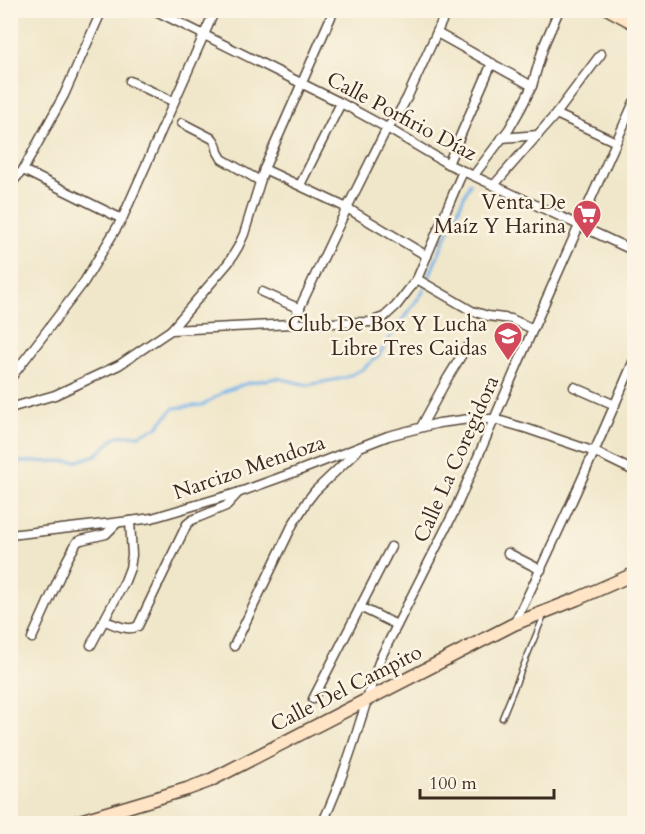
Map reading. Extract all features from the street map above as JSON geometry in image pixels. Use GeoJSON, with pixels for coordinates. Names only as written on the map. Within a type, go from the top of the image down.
{"type":"FeatureCollection","features":[{"type":"Feature","properties":{"kind":"street"},"geometry":{"type":"LineString","coordinates":[[10,185],[23,170],[64,95],[102,10]]}},
{"type":"Feature","properties":{"kind":"street","name":"Calle Porfirio Díaz"},"geometry":{"type":"LineString","coordinates":[[154,10],[387,128],[448,164],[634,251]]}},
{"type":"Feature","properties":{"kind":"street"},"geometry":{"type":"LineString","coordinates":[[10,380],[84,282],[122,219],[214,10]]}},
{"type":"Feature","properties":{"kind":"street"},"geometry":{"type":"LineString","coordinates":[[10,408],[55,394],[118,365],[171,330],[229,262],[244,234],[264,170],[333,10]]}},
{"type":"Feature","properties":{"kind":"street"},"geometry":{"type":"LineString","coordinates":[[292,324],[387,128],[402,108],[447,10]]}},
{"type":"Feature","properties":{"kind":"street"},"geometry":{"type":"LineString","coordinates":[[474,175],[521,108],[532,86],[544,45],[559,10]]}},
{"type":"Feature","properties":{"kind":"street"},"geometry":{"type":"LineString","coordinates":[[610,10],[634,23]]}},
{"type":"Feature","properties":{"kind":"street"},"geometry":{"type":"LineString","coordinates":[[437,33],[532,86]]}},
{"type":"Feature","properties":{"kind":"street"},"geometry":{"type":"LineString","coordinates":[[494,185],[556,114],[601,54]]}},
{"type":"Feature","properties":{"kind":"street"},"geometry":{"type":"LineString","coordinates":[[448,164],[492,63]]}},
{"type":"Feature","properties":{"kind":"street"},"geometry":{"type":"LineString","coordinates":[[130,81],[174,102]]}},
{"type":"Feature","properties":{"kind":"street","name":"Calle La Coregidora"},"geometry":{"type":"LineString","coordinates":[[322,824],[339,784],[381,657],[451,519],[634,102]]}},
{"type":"Feature","properties":{"kind":"street"},"geometry":{"type":"LineString","coordinates":[[300,185],[340,104]]}},
{"type":"Feature","properties":{"kind":"street"},"geometry":{"type":"LineString","coordinates":[[556,114],[616,142]]}},
{"type":"Feature","properties":{"kind":"street"},"geometry":{"type":"LineString","coordinates":[[182,123],[213,139],[222,159],[260,181]]}},
{"type":"Feature","properties":{"kind":"street"},"geometry":{"type":"LineString","coordinates":[[502,138],[538,135]]}},
{"type":"Feature","properties":{"kind":"street"},"geometry":{"type":"LineString","coordinates":[[23,170],[122,219]]}},
{"type":"Feature","properties":{"kind":"street"},"geometry":{"type":"LineString","coordinates":[[264,170],[347,208],[427,256]]}},
{"type":"Feature","properties":{"kind":"street"},"geometry":{"type":"LineString","coordinates":[[171,330],[370,322],[384,317],[420,281],[427,256],[463,171]]}},
{"type":"Feature","properties":{"kind":"street"},"geometry":{"type":"LineString","coordinates":[[420,281],[480,314],[511,319],[533,329]]}},
{"type":"Feature","properties":{"kind":"street"},"geometry":{"type":"LineString","coordinates":[[262,292],[300,309]]}},
{"type":"Feature","properties":{"kind":"street"},"geometry":{"type":"LineString","coordinates":[[421,427],[466,348]]}},
{"type":"Feature","properties":{"kind":"street"},"geometry":{"type":"LineString","coordinates":[[514,624],[595,452],[634,360]]}},
{"type":"Feature","properties":{"kind":"street"},"geometry":{"type":"LineString","coordinates":[[574,387],[615,405]]}},
{"type":"Feature","properties":{"kind":"street","name":"Narcizo Mendoza"},"geometry":{"type":"LineString","coordinates":[[10,535],[152,518],[240,492],[388,436],[421,427],[470,419],[494,419],[546,434],[595,452],[634,471]]}},
{"type":"Feature","properties":{"kind":"street"},"geometry":{"type":"LineString","coordinates":[[234,646],[293,524],[308,500],[362,447]]}},
{"type":"Feature","properties":{"kind":"street"},"geometry":{"type":"LineString","coordinates":[[105,621],[129,629],[138,626],[187,524],[226,506],[240,492]]}},
{"type":"Feature","properties":{"kind":"street"},"geometry":{"type":"LineString","coordinates":[[91,645],[130,568],[132,555],[130,521]]}},
{"type":"Feature","properties":{"kind":"street"},"geometry":{"type":"LineString","coordinates":[[32,638],[77,542],[106,534],[118,523]]}},
{"type":"Feature","properties":{"kind":"street"},"geometry":{"type":"LineString","coordinates":[[313,699],[391,547]]}},
{"type":"Feature","properties":{"kind":"street"},"geometry":{"type":"LineString","coordinates":[[508,553],[541,570]]}},
{"type":"Feature","properties":{"kind":"street","name":"Calle Del Campito"},"geometry":{"type":"LineString","coordinates":[[70,824],[208,781],[514,624],[634,574]]}},
{"type":"Feature","properties":{"kind":"street"},"geometry":{"type":"LineString","coordinates":[[360,607],[397,625]]}},
{"type":"Feature","properties":{"kind":"lane"},"geometry":{"type":"LineString","coordinates":[[502,718],[545,612]]}},
{"type":"Feature","properties":{"kind":"waterway"},"geometry":{"type":"LineString","coordinates":[[10,462],[78,461],[96,455],[117,436],[139,435],[157,427],[174,408],[203,405],[225,391],[248,383],[277,378],[308,385],[344,378],[363,369],[379,355],[423,292],[470,183]]}},
{"type":"Feature","properties":{"kind":"place","name":"Venta De Maíz Y Harina"},"geometry":{"type":"Point","coordinates":[587,240]}},
{"type":"Feature","properties":{"kind":"place","name":"Club De Box Y Lucha Libre Tres Caidas"},"geometry":{"type":"Point","coordinates":[508,362]}}]}
